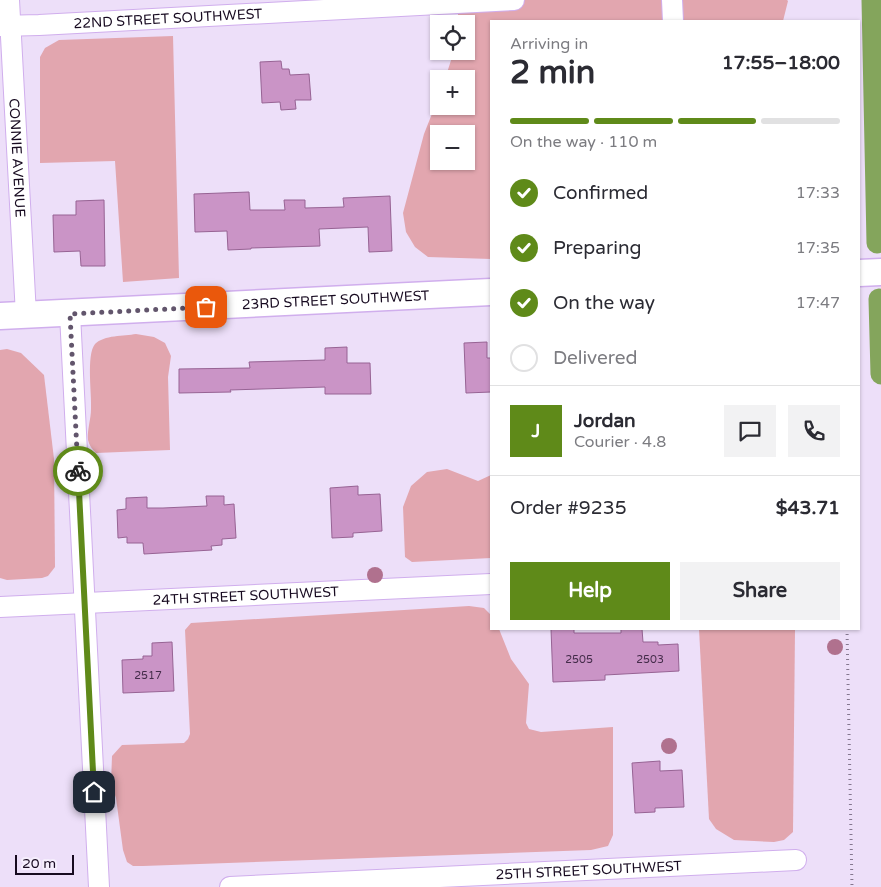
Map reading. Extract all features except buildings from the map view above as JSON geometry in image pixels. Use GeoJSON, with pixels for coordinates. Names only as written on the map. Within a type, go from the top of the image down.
{"type":"FeatureCollection","features":[{"type":"Feature","properties":{"kind":"street","name":"CONNIE AVENUE"},"geometry":{"type":"LineString","coordinates":[[9,0],[5,25],[26,315]]}},
{"type":"Feature","properties":{"kind":"street","name":"22ND STREET SOUTHWEST"},"geometry":{"type":"LineString","coordinates":[[5,25],[39,25],[514,0]]}},
{"type":"Feature","properties":{"kind":"street"},"geometry":{"type":"LineString","coordinates":[[672,0],[673,20]]}},
{"type":"Feature","properties":{"kind":"street"},"geometry":{"type":"LineString","coordinates":[[860,273],[881,272]]}},
{"type":"Feature","properties":{"kind":"street","name":"23RD STREET SOUTHWEST"},"geometry":{"type":"LineString","coordinates":[[0,316],[490,292]]}},
{"type":"Feature","properties":{"kind":"street"},"geometry":{"type":"LineString","coordinates":[[70,314],[99,887]]}},
{"type":"Feature","properties":{"kind":"street","name":"24TH STREET SOUTHWEST"},"geometry":{"type":"LineString","coordinates":[[0,608],[490,584]]}},
{"type":"Feature","properties":{"kind":"street","name":"25TH STREET SOUTHWEST"},"geometry":{"type":"LineString","coordinates":[[230,887],[796,860]]}},
{"type":"Feature","properties":{"kind":"path"},"geometry":{"type":"LineString","coordinates":[[847,630],[852,887]]}},
{"type":"Feature","properties":{"kind":"shaded area"},"geometry":{"type":"Polygon","coordinates":[[[461,0],[788,1],[783,20],[490,20],[490,259],[428,257],[415,247],[406,232],[403,213],[424,134],[432,115],[475,115],[475,70],[448,70],[451,60],[475,60],[475,15],[458,15],[461,0]]]}},
{"type":"Feature","properties":{"kind":"shaded area"},"geometry":{"type":"Polygon","coordinates":[[[173,36],[179,278],[123,282],[115,161],[40,163],[40,57],[45,48],[59,40],[173,36]]]}},
{"type":"Feature","properties":{"kind":"shaded area"},"geometry":{"type":"Polygon","coordinates":[[[136,334],[154,337],[165,343],[171,356],[168,377],[170,450],[96,453],[88,440],[91,413],[90,365],[92,349],[95,344],[104,339],[136,334]]]}},
{"type":"Feature","properties":{"kind":"shaded area"},"geometry":{"type":"Polygon","coordinates":[[[7,349],[21,353],[44,375],[54,459],[55,567],[48,576],[42,578],[7,580],[0,578],[0,350],[7,349]]]}},
{"type":"Feature","properties":{"kind":"shaded area"},"geometry":{"type":"Polygon","coordinates":[[[447,469],[478,481],[490,475],[490,558],[412,562],[405,557],[403,507],[411,486],[427,472],[447,469]]]}},
{"type":"Feature","properties":{"kind":"shaded area"},"geometry":{"type":"Polygon","coordinates":[[[469,606],[484,608],[490,614],[490,630],[499,630],[511,659],[529,684],[526,723],[529,729],[541,732],[613,727],[613,835],[608,846],[591,850],[133,866],[127,862],[123,850],[116,798],[111,783],[112,756],[122,745],[184,743],[188,739],[190,734],[185,630],[191,623],[469,606]]]}},
{"type":"Feature","properties":{"kind":"shaded area"},"geometry":{"type":"Polygon","coordinates":[[[699,630],[795,630],[793,832],[784,840],[774,842],[734,840],[716,829],[709,819],[699,630]]]}},
{"type":"Feature","properties":{"kind":"waterway"},"geometry":{"type":"LineString","coordinates":[[872,0],[877,243]]}},
{"type":"Feature","properties":{"kind":"waterway"},"geometry":{"type":"LineString","coordinates":[[879,299],[881,374]]}},
{"type":"Feature","properties":{"kind":"way so far"},"geometry":{"type":"LineString","coordinates":[[78,471],[70,314],[206,307]]}},
{"type":"Feature","properties":{"kind":"route"},"geometry":{"type":"LineString","coordinates":[[78,471],[94,792]]}}]}
